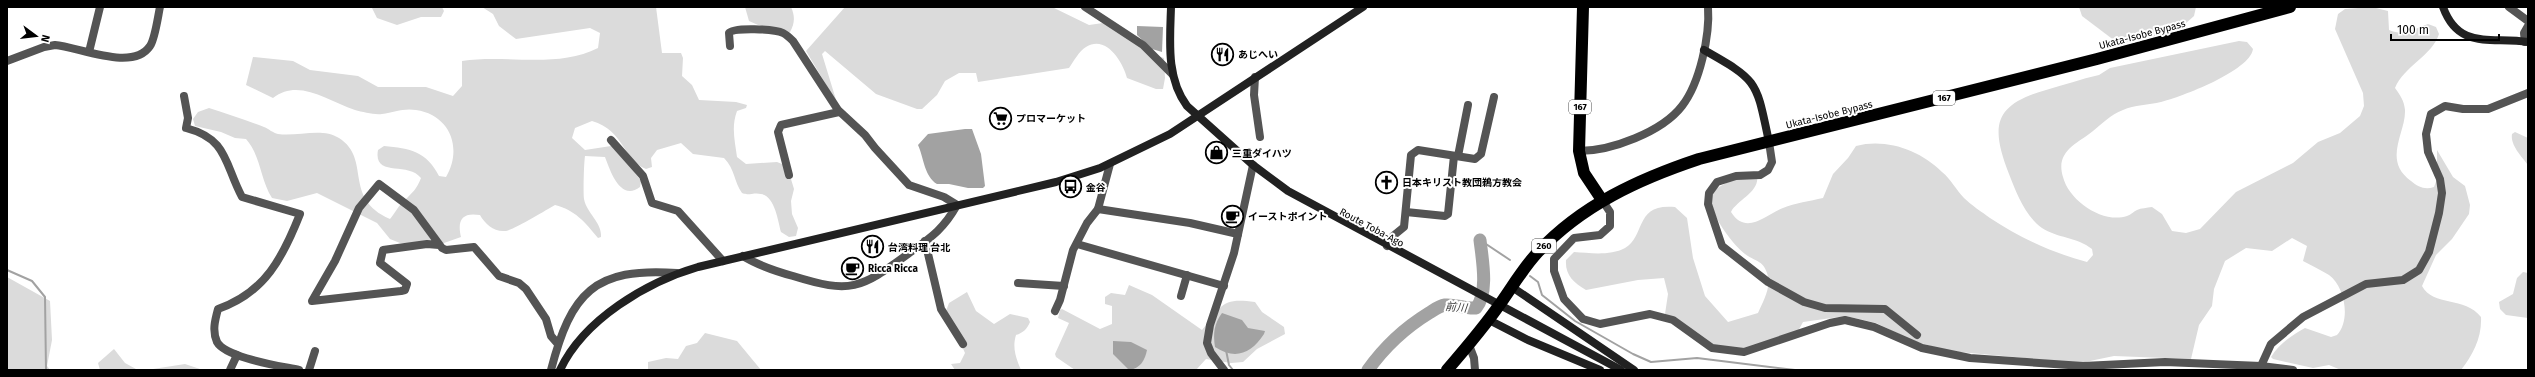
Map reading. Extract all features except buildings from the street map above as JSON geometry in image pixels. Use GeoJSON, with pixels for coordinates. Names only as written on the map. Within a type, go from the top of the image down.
{"type":"FeatureCollection","features":[{"type":"Feature","properties":{"kind":"highway","name":"167"},"geometry":{"type":"LineString","coordinates":[[1583,7],[1579,151],[1584,173],[1602,200]]}},
{"type":"Feature","properties":{"kind":"highway","name":"Ukata-Isobe Bypass"},"geometry":{"type":"LineString","coordinates":[[1447,370],[1489,320],[1537,253],[1560,232],[1602,200],[1665,171],[1699,159],[2097,59],[2290,7]]}},
{"type":"Feature","properties":{"kind":"street"},"geometry":{"type":"LineString","coordinates":[[89,52],[100,7]]}},
{"type":"Feature","properties":{"kind":"street"},"geometry":{"type":"LineString","coordinates":[[7,61],[44,47],[55,45],[124,59],[142,53],[151,46],[160,7]]}},
{"type":"Feature","properties":{"kind":"street"},"geometry":{"type":"LineString","coordinates":[[1086,7],[1143,45],[1173,75]]}},
{"type":"Feature","properties":{"kind":"street","name":"Route Toba-Ago"},"geometry":{"type":"LineString","coordinates":[[1171,7],[1170,58],[1173,75],[1180,96],[1197,115],[1253,165],[1299,198],[1620,370]]}},
{"type":"Feature","properties":{"kind":"street"},"geometry":{"type":"LineString","coordinates":[[560,370],[582,339],[610,312],[653,283],[677,273],[723,261],[1056,182],[1110,164],[1170,134],[1363,7]]}},
{"type":"Feature","properties":{"kind":"street"},"geometry":{"type":"LineString","coordinates":[[1579,151],[1616,146],[1672,116],[1688,96],[1704,50],[1708,26],[1708,7]]}},
{"type":"Feature","properties":{"kind":"street"},"geometry":{"type":"LineString","coordinates":[[2443,7],[2454,27],[2473,39],[2527,42],[2524,33],[2528,26]]}},
{"type":"Feature","properties":{"kind":"street"},"geometry":{"type":"LineString","coordinates":[[2509,7],[2528,21]]}},
{"type":"Feature","properties":{"kind":"street"},"geometry":{"type":"LineString","coordinates":[[730,46],[729,33],[733,29],[761,29],[784,33],[792,41],[839,112],[866,135],[875,148],[909,185],[944,197],[957,205]]}},
{"type":"Feature","properties":{"kind":"street"},"geometry":{"type":"LineString","coordinates":[[1704,50],[1741,71],[1753,83],[1760,99],[1772,162],[1768,170],[1760,175],[1736,176],[1718,182],[1708,193],[1708,204],[1722,246],[1768,282],[1804,302],[1825,308],[1885,309],[1917,335]]}},
{"type":"Feature","properties":{"kind":"street"},"geometry":{"type":"LineString","coordinates":[[1255,77],[1254,95],[1260,137]]}},
{"type":"Feature","properties":{"kind":"street"},"geometry":{"type":"LineString","coordinates":[[2261,366],[2271,344],[2303,317],[2366,284],[2403,280],[2419,270],[2429,252],[2441,202],[2440,179],[2431,162],[2426,143],[2427,125],[2431,114],[2445,106],[2463,109],[2488,109],[2528,93]]}},
{"type":"Feature","properties":{"kind":"street"},"geometry":{"type":"LineString","coordinates":[[184,96],[188,118],[186,128],[200,132],[218,144],[242,197],[300,214],[286,251],[277,266],[240,300],[218,309],[214,330],[217,342],[222,348],[237,355],[299,370]]}},
{"type":"Feature","properties":{"kind":"street"},"geometry":{"type":"LineString","coordinates":[[1387,246],[1393,236],[1404,227],[1411,155],[1414,152],[1475,159],[1481,154],[1494,97]]}},
{"type":"Feature","properties":{"kind":"street"},"geometry":{"type":"LineString","coordinates":[[1406,212],[1445,216],[1448,214],[1456,156],[1468,105]]}},
{"type":"Feature","properties":{"kind":"street"},"geometry":{"type":"LineString","coordinates":[[789,175],[778,132],[781,125],[839,112]]}},
{"type":"Feature","properties":{"kind":"street"},"geometry":{"type":"LineString","coordinates":[[611,140],[643,176],[652,203],[678,211],[723,261]]}},
{"type":"Feature","properties":{"kind":"street"},"geometry":{"type":"LineString","coordinates":[[1055,311],[1064,286],[1068,266],[1077,244],[1087,223],[1098,210],[1110,164]]}},
{"type":"Feature","properties":{"kind":"street"},"geometry":{"type":"LineString","coordinates":[[1224,370],[1211,354],[1207,343],[1210,325],[1224,286],[1238,234],[1253,165]]}},
{"type":"Feature","properties":{"kind":"street"},"geometry":{"type":"LineString","coordinates":[[439,246],[436,238],[414,210],[379,184],[359,208],[335,261],[312,301],[404,290],[407,284],[380,263],[383,250],[427,244],[439,246],[446,250],[474,247],[499,276],[522,286],[546,320],[551,336],[558,344]]}},
{"type":"Feature","properties":{"kind":"street"},"geometry":{"type":"LineString","coordinates":[[1602,200],[1610,212],[1610,226],[1600,235],[1574,238],[1556,254],[1553,265],[1564,299],[1583,319],[1600,324],[1650,314],[1676,322],[1712,348],[1744,352],[1830,323],[1845,320],[1874,327],[1922,348],[1970,358],[2084,366],[2165,362],[2261,366],[2293,370]]}},
{"type":"Feature","properties":{"kind":"street"},"geometry":{"type":"LineString","coordinates":[[743,256],[758,265],[816,284],[845,287],[881,274],[946,224],[957,205]]}},
{"type":"Feature","properties":{"kind":"street"},"geometry":{"type":"LineString","coordinates":[[1098,210],[1190,223],[1238,234]]}},
{"type":"Feature","properties":{"kind":"street"},"geometry":{"type":"LineString","coordinates":[[925,241],[941,309],[963,344]]}},
{"type":"Feature","properties":{"kind":"street"},"geometry":{"type":"LineString","coordinates":[[1077,244],[1224,286]]}},
{"type":"Feature","properties":{"kind":"street"},"geometry":{"type":"LineString","coordinates":[[551,370],[558,344],[575,307],[599,283],[608,278],[634,273],[677,273]]}},
{"type":"Feature","properties":{"kind":"street"},"geometry":{"type":"LineString","coordinates":[[1181,296],[1187,275]]}},
{"type":"Feature","properties":{"kind":"street"},"geometry":{"type":"LineString","coordinates":[[1018,283],[1064,286]]}},
{"type":"Feature","properties":{"kind":"street"},"geometry":{"type":"LineString","coordinates":[[1512,288],[1634,370]]}},
{"type":"Feature","properties":{"kind":"street"},"geometry":{"type":"LineString","coordinates":[[1489,320],[1528,340],[1600,370]]}},
{"type":"Feature","properties":{"kind":"street"},"geometry":{"type":"LineString","coordinates":[[1469,345],[1474,358],[1475,370]]}},
{"type":"Feature","properties":{"kind":"street"},"geometry":{"type":"LineString","coordinates":[[309,370],[315,351]]}},
{"type":"Feature","properties":{"kind":"street"},"geometry":{"type":"LineString","coordinates":[[230,370],[237,355]]}},
{"type":"Feature","properties":{"kind":"shaded area"},"geometry":{"type":"Polygon","coordinates":[[[442,7],[444,11],[441,17],[421,17],[397,25],[377,18],[372,8],[442,7]]]}},
{"type":"Feature","properties":{"kind":"shaded area"},"geometry":{"type":"Polygon","coordinates":[[[482,7],[656,7],[662,53],[681,53],[683,58],[682,76],[692,85],[699,100],[736,102],[747,105],[746,108],[737,111],[735,117],[734,134],[737,157],[746,164],[777,162],[787,166],[794,189],[791,201],[792,214],[798,228],[796,236],[789,237],[781,232],[773,204],[770,199],[766,196],[758,194],[742,193],[728,162],[724,158],[693,154],[681,143],[657,150],[651,158],[652,167],[646,169],[632,159],[611,131],[592,121],[575,128],[572,138],[585,150],[611,146],[617,148],[641,181],[640,187],[633,191],[621,188],[613,176],[605,157],[585,156],[584,199],[588,209],[597,222],[601,232],[601,237],[598,238],[574,213],[555,205],[522,224],[505,231],[494,229],[484,221],[480,215],[474,214],[462,218],[460,226],[461,237],[444,243],[400,243],[390,239],[377,223],[317,193],[287,201],[272,198],[268,191],[255,153],[246,139],[235,138],[221,132],[195,126],[193,119],[198,112],[209,108],[257,124],[278,134],[325,133],[339,138],[349,147],[354,157],[361,190],[366,200],[375,210],[390,219],[400,205],[414,191],[421,178],[408,170],[386,167],[381,164],[378,159],[378,150],[384,146],[410,150],[423,156],[429,161],[439,176],[446,177],[451,166],[453,144],[450,134],[445,126],[437,118],[428,113],[416,110],[403,110],[382,114],[368,113],[355,110],[324,97],[303,91],[293,90],[283,92],[273,98],[246,85],[253,57],[293,61],[310,70],[358,76],[378,87],[426,87],[453,96],[462,86],[462,61],[479,59],[531,60],[566,58],[598,48],[600,33],[590,28],[516,39],[499,26],[493,14],[482,7]]]}},
{"type":"Feature","properties":{"kind":"shaded area"},"geometry":{"type":"Polygon","coordinates":[[[745,7],[791,7],[794,20],[793,26],[790,32],[769,29],[749,21],[745,7]]]}},
{"type":"Feature","properties":{"kind":"shaded area"},"geometry":{"type":"Polygon","coordinates":[[[845,7],[1052,7],[1089,25],[1103,23],[1155,55],[1164,58],[1165,78],[1163,89],[1156,89],[1127,78],[1118,58],[1107,47],[1100,44],[1093,44],[1081,51],[1069,68],[978,82],[976,73],[959,73],[945,81],[937,95],[922,109],[917,109],[876,94],[825,51],[822,54],[837,103],[806,51],[845,7]]]}},
{"type":"Feature","properties":{"kind":"shaded area"},"geometry":{"type":"Polygon","coordinates":[[[2079,7],[2196,7],[2194,16],[2177,31],[2119,44],[2082,16],[2079,7]]]}},
{"type":"Feature","properties":{"kind":"shaded area"},"geometry":{"type":"Polygon","coordinates":[[[2372,7],[2388,11],[2389,30],[2400,33],[2428,24],[2436,27],[2439,34],[2430,49],[2405,73],[2395,88],[2403,100],[2405,110],[2397,155],[2398,164],[2402,173],[2416,185],[2431,188],[2434,187],[2437,179],[2437,150],[2453,177],[2465,186],[2470,205],[2469,214],[2452,239],[2436,255],[2422,286],[2434,297],[2467,306],[2481,317],[2480,332],[2476,345],[2461,370],[2341,370],[2329,365],[2313,368],[2273,359],[2271,357],[2274,352],[2282,344],[2305,328],[2331,337],[2337,335],[2344,321],[2344,304],[2339,287],[2335,280],[2329,275],[2303,261],[2307,246],[2292,238],[2272,251],[2246,248],[2225,261],[2214,289],[2212,306],[2199,325],[2191,359],[2114,356],[2080,363],[1948,351],[1914,341],[1876,323],[1846,316],[1803,322],[1797,333],[1746,349],[1713,346],[1665,314],[1668,294],[1664,278],[1638,280],[1586,290],[1577,284],[1568,274],[1566,260],[1574,252],[1606,253],[1619,251],[1631,243],[1642,222],[1653,210],[1662,207],[1675,207],[1687,218],[1693,258],[1705,296],[1728,322],[1758,313],[1768,289],[1767,273],[1761,263],[1745,254],[1726,233],[1715,214],[1711,196],[1715,190],[1747,172],[1757,176],[1755,187],[1731,212],[1737,219],[1743,222],[1756,222],[1788,206],[1823,198],[1833,174],[1848,158],[1856,146],[1867,144],[1891,145],[1913,152],[1933,164],[1951,181],[1961,195],[1990,218],[2037,244],[2087,262],[2093,255],[2092,249],[2080,242],[2054,234],[2042,228],[2031,217],[2022,203],[2009,174],[1999,142],[2001,119],[2006,110],[2029,96],[2099,75],[2110,68],[2239,41],[2247,42],[2253,49],[2249,57],[2240,66],[2228,74],[2183,95],[2156,103],[2127,108],[2118,112],[2074,144],[2065,154],[2062,161],[2061,168],[2066,186],[2080,202],[2098,214],[2118,218],[2139,209],[2152,207],[2162,214],[2172,231],[2186,233],[2200,229],[2236,192],[2293,163],[2318,142],[2340,133],[2360,116],[2364,106],[2363,93],[2335,29],[2338,14],[2345,9],[2372,7]]]}},
{"type":"Feature","properties":{"kind":"shaded area"},"geometry":{"type":"Polygon","coordinates":[[[1137,26],[1163,27],[1162,52],[1152,49],[1137,35],[1137,26]]]}},
{"type":"Feature","properties":{"kind":"shaded area"},"geometry":{"type":"Polygon","coordinates":[[[972,129],[981,154],[985,186],[983,188],[968,188],[949,184],[937,184],[927,172],[918,145],[928,134],[972,129]]]}},
{"type":"Feature","properties":{"kind":"shaded area"},"geometry":{"type":"Polygon","coordinates":[[[2515,132],[2528,138],[2528,165],[2517,151],[2513,142],[2512,134],[2515,132]]]}},
{"type":"Feature","properties":{"kind":"shaded area"},"geometry":{"type":"Polygon","coordinates":[[[2523,272],[2528,273],[2528,318],[2506,315],[2500,309],[2499,302],[2513,294],[2517,278],[2523,272]]]}},
{"type":"Feature","properties":{"kind":"shaded area"},"geometry":{"type":"Polygon","coordinates":[[[7,277],[50,301],[52,340],[47,366],[50,370],[7,370],[7,277]]]}},
{"type":"Feature","properties":{"kind":"shaded area"},"geometry":{"type":"Polygon","coordinates":[[[1129,285],[1152,295],[1202,330],[1223,305],[1235,301],[1255,302],[1262,312],[1284,327],[1285,334],[1257,349],[1243,362],[1231,363],[1206,359],[1196,370],[1075,370],[1056,357],[1055,354],[1069,323],[1058,318],[1060,310],[1062,309],[1100,329],[1112,324],[1112,306],[1105,304],[1105,297],[1111,293],[1125,295],[1129,285]]]}},
{"type":"Feature","properties":{"kind":"shaded area"},"geometry":{"type":"Polygon","coordinates":[[[967,292],[976,311],[994,324],[1010,314],[1028,318],[1030,322],[1028,327],[1023,332],[1016,335],[1014,344],[1015,353],[1021,370],[955,370],[951,364],[960,363],[965,353],[946,311],[949,303],[967,292]]]}},
{"type":"Feature","properties":{"kind":"shaded area"},"geometry":{"type":"Polygon","coordinates":[[[1222,313],[1242,320],[1248,328],[1265,331],[1264,334],[1254,346],[1242,353],[1236,354],[1222,351],[1215,347],[1214,337],[1216,325],[1222,313]]]}},
{"type":"Feature","properties":{"kind":"shaded area"},"geometry":{"type":"Polygon","coordinates":[[[705,333],[737,341],[761,370],[648,370],[648,362],[666,358],[678,359],[686,346],[697,343],[705,333]]]}},
{"type":"Feature","properties":{"kind":"shaded area"},"geometry":{"type":"Polygon","coordinates":[[[1113,341],[1131,342],[1147,350],[1145,357],[1139,366],[1129,370],[1113,354],[1113,341]]]}},
{"type":"Feature","properties":{"kind":"shaded area"},"geometry":{"type":"Polygon","coordinates":[[[114,349],[125,363],[136,369],[153,369],[185,364],[203,370],[100,370],[98,363],[114,349]]]}},
{"type":"Feature","properties":{"kind":"waterway"},"geometry":{"type":"LineString","coordinates":[[1480,240],[1510,260]]}},
{"type":"Feature","properties":{"kind":"waterway","name":"前川"},"geometry":{"type":"LineString","coordinates":[[1368,370],[1395,338],[1411,325],[1437,308],[1449,305],[1476,308],[1480,302],[1484,285],[1480,240]]}},
{"type":"Feature","properties":{"kind":"waterway"},"geometry":{"type":"LineString","coordinates":[[7,270],[32,281],[45,297],[46,370]]}},
{"type":"Feature","properties":{"kind":"waterway"},"geometry":{"type":"LineString","coordinates":[[1530,276],[1538,282],[1542,295],[1575,321],[1633,354],[1651,362],[1697,358],[1795,370]]}},
{"type":"Feature","properties":{"kind":"waterway"},"geometry":{"type":"LineString","coordinates":[[1226,350],[1229,365],[1233,370]]}},
{"type":"Feature","properties":{"kind":"place","name":"あじへい"},"geometry":{"type":"Point","coordinates":[1222,54]}},
{"type":"Feature","properties":{"kind":"place","name":"プロマーケット"},"geometry":{"type":"Point","coordinates":[1001,118]}},
{"type":"Feature","properties":{"kind":"place","name":"三重ダイハツ"},"geometry":{"type":"Point","coordinates":[1217,153]}},
{"type":"Feature","properties":{"kind":"place","name":"日本キリスト教団鵜方教会"},"geometry":{"type":"Point","coordinates":[1386,182]}},
{"type":"Feature","properties":{"kind":"place","name":"金谷"},"geometry":{"type":"Point","coordinates":[1070,187]}},
{"type":"Feature","properties":{"kind":"place","name":"イーストポイント"},"geometry":{"type":"Point","coordinates":[1233,216]}},
{"type":"Feature","properties":{"kind":"place","name":"台湾料理 台北"},"geometry":{"type":"Point","coordinates":[872,247]}},
{"type":"Feature","properties":{"kind":"place","name":"Ricca Ricca"},"geometry":{"type":"Point","coordinates":[853,268]}}]}
